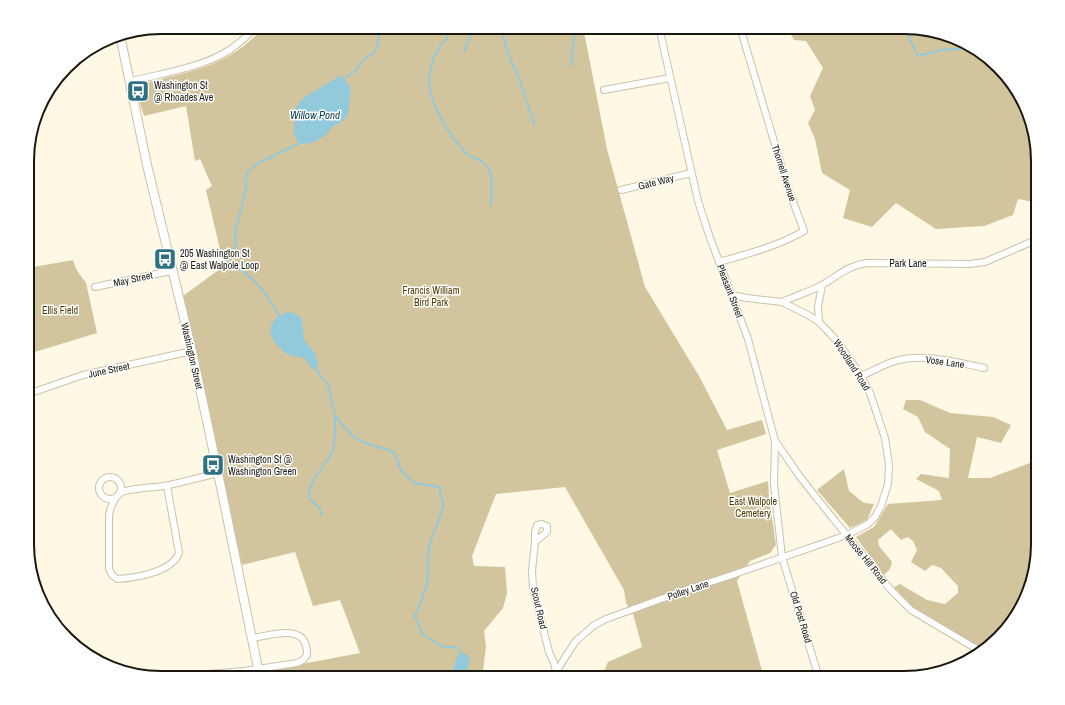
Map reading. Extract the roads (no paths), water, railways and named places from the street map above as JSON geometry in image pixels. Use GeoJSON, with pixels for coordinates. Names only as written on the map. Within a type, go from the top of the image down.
{"type":"FeatureCollection","features":[{"type":"Feature","properties":{"kind":"main road","name":"Washington Street"},"geometry":{"type":"LineString","coordinates":[[121,41],[171,271],[192,352],[259,671]]}},
{"type":"Feature","properties":{"kind":"street"},"geometry":{"type":"LineString","coordinates":[[129,82],[209,60],[226,52],[250,34]]}},
{"type":"Feature","properties":{"kind":"street","name":"Pleasant Street"},"geometry":{"type":"LineString","coordinates":[[661,34],[698,201],[748,339],[775,441],[774,484],[782,557]]}},
{"type":"Feature","properties":{"kind":"street","name":"Thornell Avenue"},"geometry":{"type":"LineString","coordinates":[[719,262],[760,251],[804,231],[787,184],[742,34]]}},
{"type":"Feature","properties":{"kind":"street"},"geometry":{"type":"LineString","coordinates":[[604,90],[670,78]]}},
{"type":"Feature","properties":{"kind":"street","name":"Gate Way"},"geometry":{"type":"LineString","coordinates":[[621,190],[691,173]]}},
{"type":"Feature","properties":{"kind":"street","name":"Park Lane"},"geometry":{"type":"LineString","coordinates":[[782,302],[822,285],[837,274],[857,264],[970,264],[985,262],[1031,242]]}},
{"type":"Feature","properties":{"kind":"street","name":"May Street"},"geometry":{"type":"LineString","coordinates":[[95,287],[171,271]]}},
{"type":"Feature","properties":{"kind":"street"},"geometry":{"type":"LineString","coordinates":[[819,322],[818,307],[822,285]]}},
{"type":"Feature","properties":{"kind":"street","name":"Woodland Road"},"geometry":{"type":"LineString","coordinates":[[731,295],[782,302],[808,315],[819,322],[838,342],[861,376],[873,401],[885,438],[889,465],[888,484],[881,506],[875,517],[868,524],[847,534]]}},
{"type":"Feature","properties":{"kind":"street","name":"June Street"},"geometry":{"type":"LineString","coordinates":[[34,392],[83,375],[192,352]]}},
{"type":"Feature","properties":{"kind":"street","name":"Vose Lane"},"geometry":{"type":"LineString","coordinates":[[861,376],[893,362],[910,359],[926,358],[957,362],[984,368]]}},
{"type":"Feature","properties":{"kind":"street","name":"Moose Hill Road"},"geometry":{"type":"LineString","coordinates":[[775,441],[798,474],[891,590],[911,610],[976,649]]}},
{"type":"Feature","properties":{"kind":"street"},"geometry":{"type":"LineString","coordinates":[[167,486],[179,553],[177,559],[164,568],[134,577],[116,579],[109,569],[109,514],[110,507],[121,492],[132,488],[147,489],[167,486],[218,473]]}},
{"type":"Feature","properties":{"kind":"street"},"geometry":{"type":"LineString","coordinates":[[115,499],[108,500],[102,496],[99,486],[102,480],[111,477],[117,480],[121,485],[121,492]]}},
{"type":"Feature","properties":{"kind":"street","name":"Polley Lane"},"geometry":{"type":"LineString","coordinates":[[556,671],[575,642],[593,626],[606,619],[847,534]]}},
{"type":"Feature","properties":{"kind":"street","name":"Scout Road"},"geometry":{"type":"LineString","coordinates":[[535,542],[532,571],[533,588],[549,652],[556,671]]}},
{"type":"Feature","properties":{"kind":"street","name":"Old Post Road"},"geometry":{"type":"LineString","coordinates":[[782,557],[817,671]]}},
{"type":"Feature","properties":{"kind":"street"},"geometry":{"type":"LineString","coordinates":[[244,671],[297,663],[307,655],[307,648],[301,637],[296,634],[288,632],[252,638]]}},
{"type":"Feature","properties":{"kind":"water","name":"Willow Pond"},"geometry":{"type":"Polygon","coordinates":[[[341,75],[351,88],[348,115],[331,128],[326,135],[314,142],[302,144],[296,139],[294,133],[295,109],[302,99],[341,75]]]}},
{"type":"Feature","properties":{"kind":"water"},"geometry":{"type":"Polygon","coordinates":[[[289,312],[296,314],[302,319],[304,340],[315,353],[318,365],[313,370],[304,359],[291,356],[283,351],[272,338],[271,329],[275,319],[289,312]]]}},
{"type":"Feature","properties":{"kind":"water"},"geometry":{"type":"Polygon","coordinates":[[[458,654],[466,654],[470,660],[466,671],[452,671],[458,654]]]}},
{"type":"Feature","properties":{"kind":"waterway"},"geometry":{"type":"LineString","coordinates":[[341,80],[354,72],[366,57],[372,55],[377,48],[379,34]]}},
{"type":"Feature","properties":{"kind":"waterway"},"geometry":{"type":"LineString","coordinates":[[447,34],[446,40],[441,43],[433,59],[429,78],[430,90],[442,120],[454,139],[467,154],[483,162],[487,166],[491,174],[491,205]]}},
{"type":"Feature","properties":{"kind":"waterway"},"geometry":{"type":"LineString","coordinates":[[464,52],[471,34]]}},
{"type":"Feature","properties":{"kind":"waterway"},"geometry":{"type":"LineString","coordinates":[[503,34],[508,54],[519,78],[534,124]]}},
{"type":"Feature","properties":{"kind":"waterway"},"geometry":{"type":"LineString","coordinates":[[571,66],[574,34]]}},
{"type":"Feature","properties":{"kind":"waterway"},"geometry":{"type":"LineString","coordinates":[[908,34],[918,56],[941,50],[961,48]]}},
{"type":"Feature","properties":{"kind":"waterway"},"geometry":{"type":"LineString","coordinates":[[280,318],[260,287],[244,272],[229,266],[228,258],[236,245],[235,233],[246,189],[248,171],[257,164],[302,142]]}},
{"type":"Feature","properties":{"kind":"waterway"},"geometry":{"type":"LineString","coordinates":[[315,366],[322,379],[328,384],[335,416],[354,437],[362,442],[394,453],[401,470],[415,483],[440,487],[440,494],[444,505],[429,546],[427,585],[415,616],[422,634],[441,646],[458,648],[463,655]]}},
{"type":"Feature","properties":{"kind":"waterway"},"geometry":{"type":"LineString","coordinates":[[322,516],[319,507],[309,499],[309,492],[311,485],[333,449],[335,437],[335,418]]}},
{"type":"Feature","properties":{"kind":"place","name":"Washington St @ Rhoades Ave"},"geometry":{"type":"Point","coordinates":[138,91]}},
{"type":"Feature","properties":{"kind":"place","name":"205 Washington St @ East Walpole Loop"},"geometry":{"type":"Point","coordinates":[165,259]}},
{"type":"Feature","properties":{"kind":"place","name":"Washington St @ Washington Green"},"geometry":{"type":"Point","coordinates":[213,465]}},
{"type":"Feature","properties":{"kind":"park label","name":"Francis William Bird Park"},"geometry":{"type":"Point","coordinates":[431,296]}},
{"type":"Feature","properties":{"kind":"park label","name":"Ellis Field"},"geometry":{"type":"Point","coordinates":[60,310]}},
{"type":"Feature","properties":{"kind":"park label","name":"East Walpole Cemetery"},"geometry":{"type":"Point","coordinates":[753,506]}}]}
